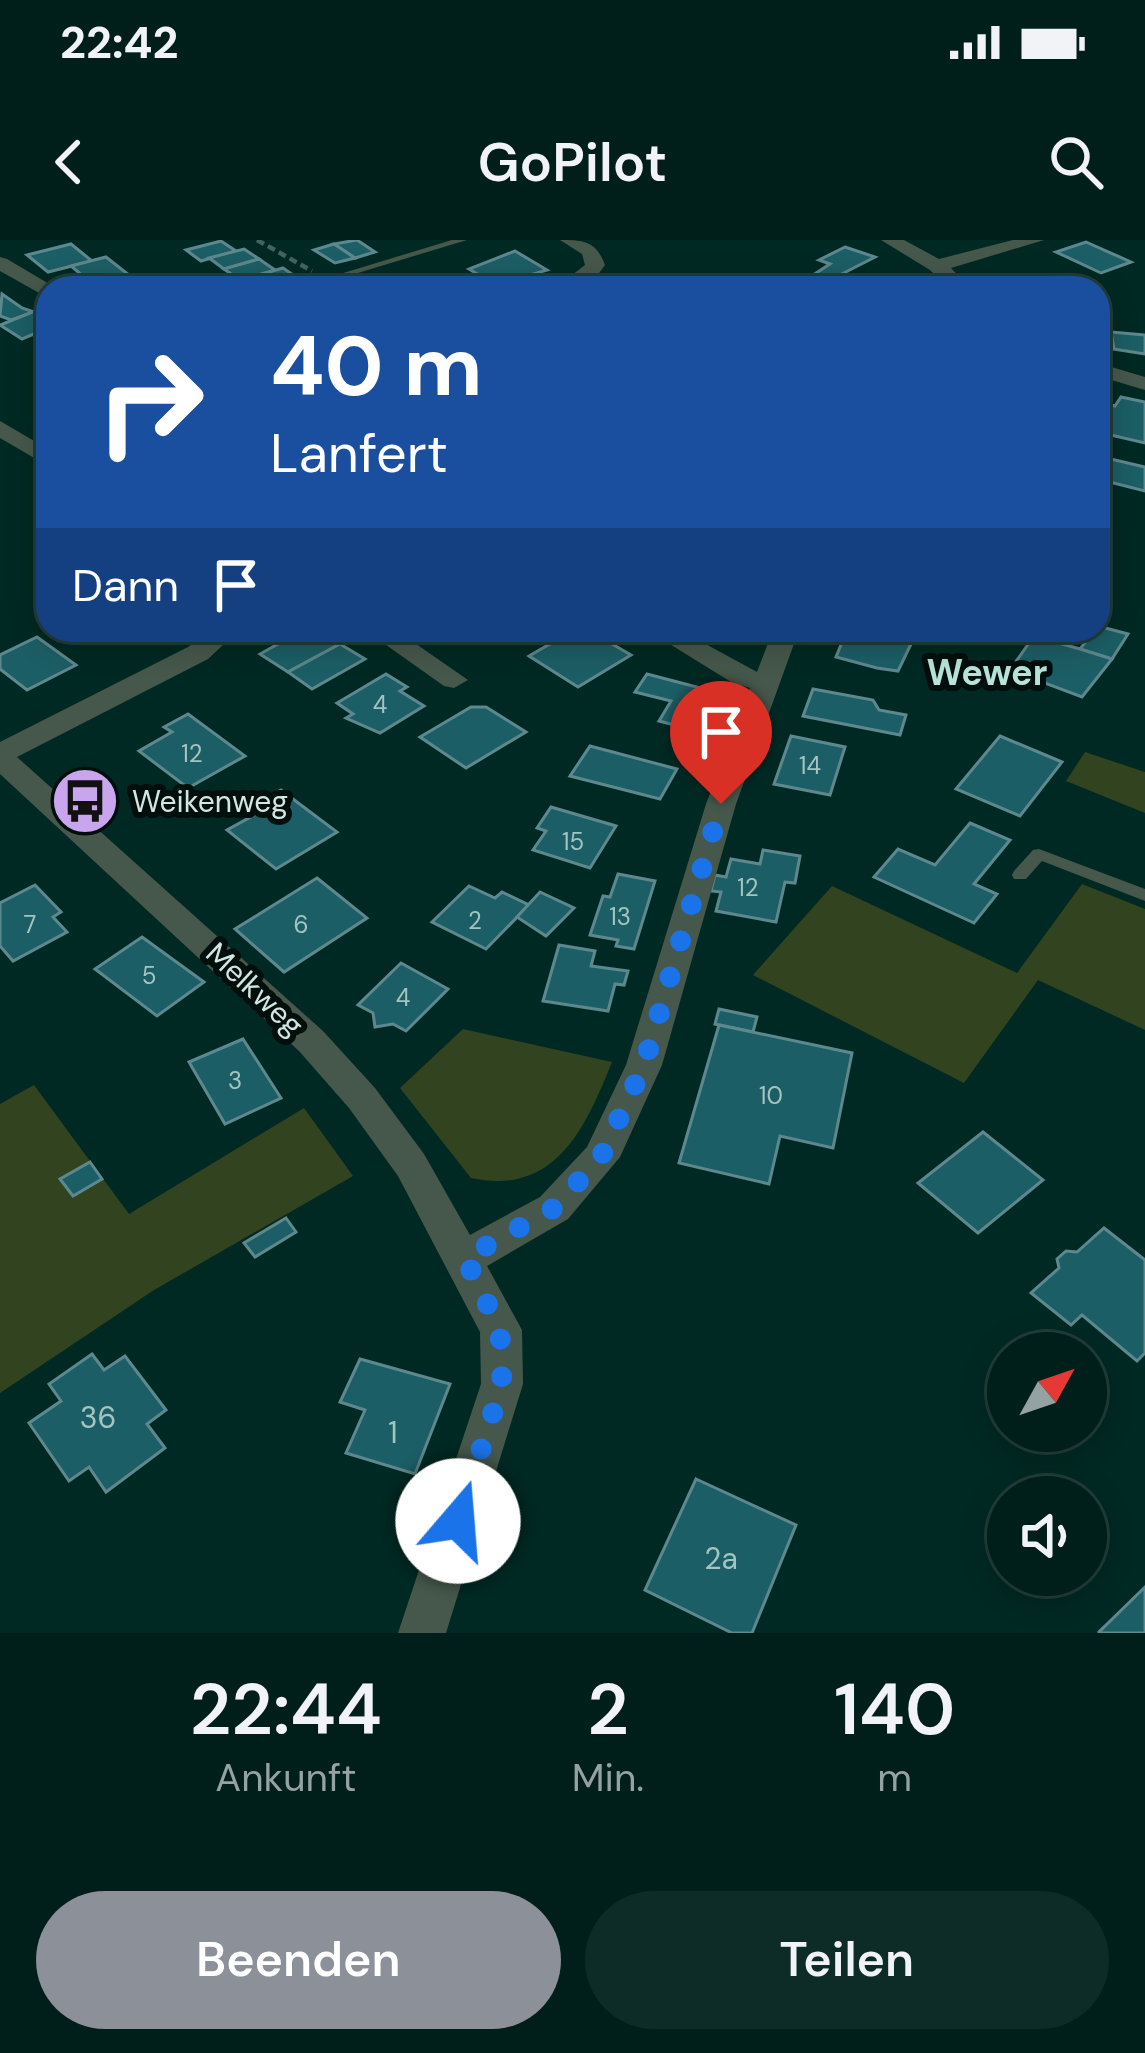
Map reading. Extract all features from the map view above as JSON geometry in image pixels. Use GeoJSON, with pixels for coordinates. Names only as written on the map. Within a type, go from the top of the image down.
{"type":"FeatureCollection","features":[{"type":"Feature","properties":{"kind":"street"},"geometry":{"type":"LineString","coordinates":[[569,240],[590,251],[595,265],[583,276]]}},
{"type":"Feature","properties":{"kind":"street"},"geometry":{"type":"LineString","coordinates":[[890,240],[947,276]]}},
{"type":"Feature","properties":{"kind":"street"},"geometry":{"type":"LineString","coordinates":[[937,266],[1035,240]]}},
{"type":"Feature","properties":{"kind":"street"},"geometry":{"type":"LineString","coordinates":[[0,263],[36,283]]}},
{"type":"Feature","properties":{"kind":"street"},"geometry":{"type":"LineString","coordinates":[[1110,373],[1145,384]]}},
{"type":"Feature","properties":{"kind":"street"},"geometry":{"type":"LineString","coordinates":[[0,428],[36,451]]}},
{"type":"Feature","properties":{"kind":"street"},"geometry":{"type":"LineString","coordinates":[[0,756],[211,642]]}},
{"type":"Feature","properties":{"kind":"street"},"geometry":{"type":"LineString","coordinates":[[396,642],[454,680]]}},
{"type":"Feature","properties":{"kind":"street"},"geometry":{"type":"LineString","coordinates":[[681,642],[741,676],[767,684]]}},
{"type":"Feature","properties":{"kind":"street"},"geometry":{"type":"LineString","coordinates":[[465,1258],[554,1208],[601,1157],[644,1065],[721,804],[782,642]]}},
{"type":"Feature","properties":{"kind":"street","name":"Melkweg"},"geometry":{"type":"LineString","coordinates":[[0,756],[311,1041],[362,1098],[411,1165],[500,1330],[502,1384],[422,1633]]}},
{"type":"Feature","properties":{"kind":"lane"},"geometry":{"type":"LineString","coordinates":[[338,276],[462,240]]}},
{"type":"Feature","properties":{"kind":"lane"},"geometry":{"type":"LineString","coordinates":[[1020,875],[1039,854],[1145,895]]}},
{"type":"Feature","properties":{"kind":"path"},"geometry":{"type":"LineString","coordinates":[[257,240],[282,257],[332,276]]}},
{"type":"Feature","properties":{"kind":"green space"},"geometry":{"type":"Polygon","coordinates":[[[1085,752],[1145,772],[1145,813],[1066,781],[1085,752]]]}},
{"type":"Feature","properties":{"kind":"green space"},"geometry":{"type":"Polygon","coordinates":[[[1082,884],[1145,909],[1145,1030],[1038,980],[964,1083],[753,975],[832,886],[1017,973],[1082,884]]]}},
{"type":"Feature","properties":{"kind":"green space"},"geometry":{"type":"Polygon","coordinates":[[[463,1029],[612,1062],[578,1133],[545,1167],[525,1177],[500,1181],[471,1178],[400,1088],[463,1029]]]}},
{"type":"Feature","properties":{"kind":"green space"},"geometry":{"type":"Polygon","coordinates":[[[34,1085],[129,1214],[304,1108],[353,1176],[154,1290],[0,1393],[0,1104],[34,1085]]]}},
{"type":"Feature","properties":{"kind":"building"},"geometry":{"type":"Polygon","coordinates":[[[357,240],[375,252],[355,258],[334,244],[357,240]]]}},
{"type":"Feature","properties":{"kind":"building"},"geometry":{"type":"Polygon","coordinates":[[[221,241],[236,251],[201,261],[186,250],[221,241]]]}},
{"type":"Feature","properties":{"kind":"building"},"geometry":{"type":"Polygon","coordinates":[[[1086,242],[1131,262],[1101,273],[1056,252],[1086,242]]]}},
{"type":"Feature","properties":{"kind":"building"},"geometry":{"type":"Polygon","coordinates":[[[71,244],[92,261],[48,272],[27,255],[71,244]]]}},
{"type":"Feature","properties":{"kind":"building"},"geometry":{"type":"Polygon","coordinates":[[[334,244],[355,258],[335,263],[314,250],[334,244]]]}},
{"type":"Feature","properties":{"kind":"building"},"geometry":{"type":"Polygon","coordinates":[[[845,247],[875,257],[838,276],[813,275],[830,264],[819,260],[845,247]]]}},
{"type":"Feature","properties":{"kind":"building"},"geometry":{"type":"Polygon","coordinates":[[[244,249],[259,259],[224,269],[209,258],[244,249]]]}},
{"type":"Feature","properties":{"kind":"building"},"geometry":{"type":"Polygon","coordinates":[[[515,251],[547,270],[527,276],[481,276],[469,269],[515,251]]]}},
{"type":"Feature","properties":{"kind":"building"},"geometry":{"type":"Polygon","coordinates":[[[106,257],[130,276],[83,276],[71,266],[106,257]]]}},
{"type":"Feature","properties":{"kind":"building"},"geometry":{"type":"Polygon","coordinates":[[[259,259],[275,270],[234,276],[224,269],[259,259]]]}},
{"type":"Feature","properties":{"kind":"building"},"geometry":{"type":"Polygon","coordinates":[[[283,268],[295,276],[256,276],[283,268]]]}},
{"type":"Feature","properties":{"kind":"building"},"geometry":{"type":"Polygon","coordinates":[[[2,294],[34,312],[11,320],[0,316],[2,294]]]}},
{"type":"Feature","properties":{"kind":"building"},"geometry":{"type":"Polygon","coordinates":[[[36,312],[36,333],[22,339],[0,325],[36,312]]]}},
{"type":"Feature","properties":{"kind":"building"},"geometry":{"type":"Polygon","coordinates":[[[1111,332],[1145,335],[1145,354],[1110,348],[1114,349],[1111,332]]]}},
{"type":"Feature","properties":{"kind":"building"},"geometry":{"type":"Polygon","coordinates":[[[1121,397],[1145,402],[1145,443],[1110,435],[1110,405],[1115,406],[1121,397]]]}},
{"type":"Feature","properties":{"kind":"building"},"geometry":{"type":"Polygon","coordinates":[[[1110,459],[1145,467],[1145,491],[1110,482],[1110,459]]]}},
{"type":"Feature","properties":{"kind":"building"},"geometry":{"type":"Polygon","coordinates":[[[1110,629],[1128,634],[1112,659],[1080,649],[1085,642],[1110,642],[1110,629]]]}},
{"type":"Feature","properties":{"kind":"building"},"geometry":{"type":"Polygon","coordinates":[[[36,637],[36,642],[44,642],[76,665],[27,690],[0,669],[0,655],[36,637]]]}},
{"type":"Feature","properties":{"kind":"building"},"geometry":{"type":"Polygon","coordinates":[[[275,642],[340,644],[288,672],[260,654],[278,644],[275,642]]]}},
{"type":"Feature","properties":{"kind":"building"},"geometry":{"type":"Polygon","coordinates":[[[553,642],[609,642],[631,655],[578,687],[529,656],[553,642]]]}},
{"type":"Feature","properties":{"kind":"building"},"geometry":{"type":"Polygon","coordinates":[[[842,642],[912,642],[898,671],[836,657],[842,642]]]}},
{"type":"Feature","properties":{"kind":"building"},"geometry":{"type":"Polygon","coordinates":[[[1030,642],[1054,642],[1112,659],[1082,697],[1010,670],[1030,642]]]}},
{"type":"Feature","properties":{"kind":"building"},"geometry":{"type":"Polygon","coordinates":[[[340,644],[365,659],[312,689],[288,672],[340,644]]]}},
{"type":"Feature","properties":{"kind":"building"},"geometry":{"type":"Polygon","coordinates":[[[386,674],[407,687],[400,691],[424,706],[380,733],[346,718],[353,714],[337,703],[386,674]]]}},
{"type":"Feature","properties":{"kind":"building"},"geometry":{"type":"Polygon","coordinates":[[[647,674],[731,696],[709,734],[659,721],[671,701],[635,692],[647,674]]]}},
{"type":"Feature","properties":{"kind":"building"},"geometry":{"type":"Polygon","coordinates":[[[813,689],[873,700],[879,710],[906,715],[900,735],[803,716],[813,689]]]}},
{"type":"Feature","properties":{"kind":"building"},"geometry":{"type":"Polygon","coordinates":[[[471,707],[486,707],[526,732],[466,768],[420,737],[471,707]]]}},
{"type":"Feature","properties":{"kind":"building"},"geometry":{"type":"Polygon","coordinates":[[[188,714],[245,756],[188,788],[139,751],[172,732],[164,727],[188,714]]]}},
{"type":"Feature","properties":{"kind":"building"},"geometry":{"type":"Polygon","coordinates":[[[791,736],[845,747],[830,795],[774,784],[791,736]]]}},
{"type":"Feature","properties":{"kind":"building"},"geometry":{"type":"Polygon","coordinates":[[[1000,736],[1062,762],[1020,816],[956,789],[1000,736]]]}},
{"type":"Feature","properties":{"kind":"building"},"geometry":{"type":"Polygon","coordinates":[[[590,746],[677,769],[660,799],[570,776],[590,746]]]}},
{"type":"Feature","properties":{"kind":"building"},"geometry":{"type":"Polygon","coordinates":[[[281,790],[337,832],[276,869],[227,830],[256,814],[249,809],[281,790]]]}},
{"type":"Feature","properties":{"kind":"building"},"geometry":{"type":"Polygon","coordinates":[[[551,807],[616,826],[590,868],[533,850],[546,831],[537,828],[551,807]]]}},
{"type":"Feature","properties":{"kind":"building"},"geometry":{"type":"Polygon","coordinates":[[[970,823],[1010,840],[974,884],[997,894],[974,923],[874,877],[898,849],[935,865],[970,823]]]}},
{"type":"Feature","properties":{"kind":"building"},"geometry":{"type":"Polygon","coordinates":[[[763,850],[800,856],[795,883],[785,882],[776,922],[716,911],[721,892],[711,891],[715,875],[726,877],[731,859],[760,864],[763,850]]]}},
{"type":"Feature","properties":{"kind":"building"},"geometry":{"type":"Polygon","coordinates":[[[618,874],[655,881],[634,949],[616,946],[618,940],[590,935],[603,896],[610,897],[618,874]]]}},
{"type":"Feature","properties":{"kind":"building"},"geometry":{"type":"Polygon","coordinates":[[[317,878],[367,918],[284,972],[235,929],[317,878]]]}},
{"type":"Feature","properties":{"kind":"building"},"geometry":{"type":"Polygon","coordinates":[[[35,885],[61,912],[53,917],[67,932],[13,961],[0,946],[0,903],[35,885]]]}},
{"type":"Feature","properties":{"kind":"building"},"geometry":{"type":"Polygon","coordinates":[[[469,886],[495,898],[502,892],[529,905],[486,949],[432,922],[469,886]]]}},
{"type":"Feature","properties":{"kind":"building"},"geometry":{"type":"Polygon","coordinates":[[[540,892],[574,908],[546,936],[517,917],[540,892]]]}},
{"type":"Feature","properties":{"kind":"building"},"geometry":{"type":"Polygon","coordinates":[[[142,937],[204,982],[157,1016],[95,969],[142,937]]]}},
{"type":"Feature","properties":{"kind":"building"},"geometry":{"type":"Polygon","coordinates":[[[559,945],[595,951],[591,966],[628,971],[624,985],[615,984],[608,1011],[543,1001],[559,945]]]}},
{"type":"Feature","properties":{"kind":"building"},"geometry":{"type":"Polygon","coordinates":[[[401,963],[448,989],[406,1031],[393,1024],[375,1027],[373,1013],[358,1005],[401,963]]]}},
{"type":"Feature","properties":{"kind":"building"},"geometry":{"type":"Polygon","coordinates":[[[719,1009],[757,1017],[753,1032],[715,1024],[719,1009]]]}},
{"type":"Feature","properties":{"kind":"building"},"geometry":{"type":"Polygon","coordinates":[[[719,1025],[852,1053],[833,1148],[780,1136],[769,1184],[679,1163],[719,1025]]]}},
{"type":"Feature","properties":{"kind":"building"},"geometry":{"type":"Polygon","coordinates":[[[243,1039],[281,1098],[225,1124],[189,1062],[243,1039]]]}},
{"type":"Feature","properties":{"kind":"building"},"geometry":{"type":"Polygon","coordinates":[[[983,1132],[1043,1180],[978,1233],[918,1183],[983,1132]]]}},
{"type":"Feature","properties":{"kind":"building"},"geometry":{"type":"Polygon","coordinates":[[[90,1162],[102,1179],[73,1196],[60,1179],[90,1162]]]}},
{"type":"Feature","properties":{"kind":"building"},"geometry":{"type":"Polygon","coordinates":[[[286,1218],[296,1232],[255,1257],[244,1243],[286,1218]]]}},
{"type":"Feature","properties":{"kind":"building"},"geometry":{"type":"Polygon","coordinates":[[[1104,1228],[1145,1260],[1145,1353],[1137,1361],[1082,1315],[1071,1325],[1031,1293],[1059,1268],[1057,1259],[1066,1251],[1077,1252],[1104,1228]]]}},
{"type":"Feature","properties":{"kind":"building"},"geometry":{"type":"Polygon","coordinates":[[[92,1354],[104,1370],[125,1356],[166,1410],[147,1424],[165,1448],[106,1492],[89,1467],[69,1481],[29,1423],[61,1401],[49,1384],[92,1354]]]}},
{"type":"Feature","properties":{"kind":"building"},"geometry":{"type":"Polygon","coordinates":[[[360,1359],[450,1384],[415,1474],[346,1453],[365,1410],[340,1402],[360,1359]]]}},
{"type":"Feature","properties":{"kind":"building"},"geometry":{"type":"Polygon","coordinates":[[[696,1479],[796,1525],[752,1633],[732,1633],[645,1590],[696,1479]]]}},
{"type":"Feature","properties":{"kind":"building"},"geometry":{"type":"Polygon","coordinates":[[[1145,1587],[1145,1633],[1099,1633],[1099,1632],[1145,1587]]]}},
{"type":"Feature","properties":{"kind":"place","name":"Weikenweg"},"geometry":{"type":"Point","coordinates":[85,801]}},
{"type":"Feature","properties":{"kind":"district","name":"Wewer"},"geometry":{"type":"Point","coordinates":[987,672]}},
{"type":"Feature","properties":{"kind":"route"},"geometry":{"type":"LineString","coordinates":[[458,1521],[502,1384],[500,1330],[465,1258],[554,1208],[601,1157],[644,1065],[721,804]]}}]}
